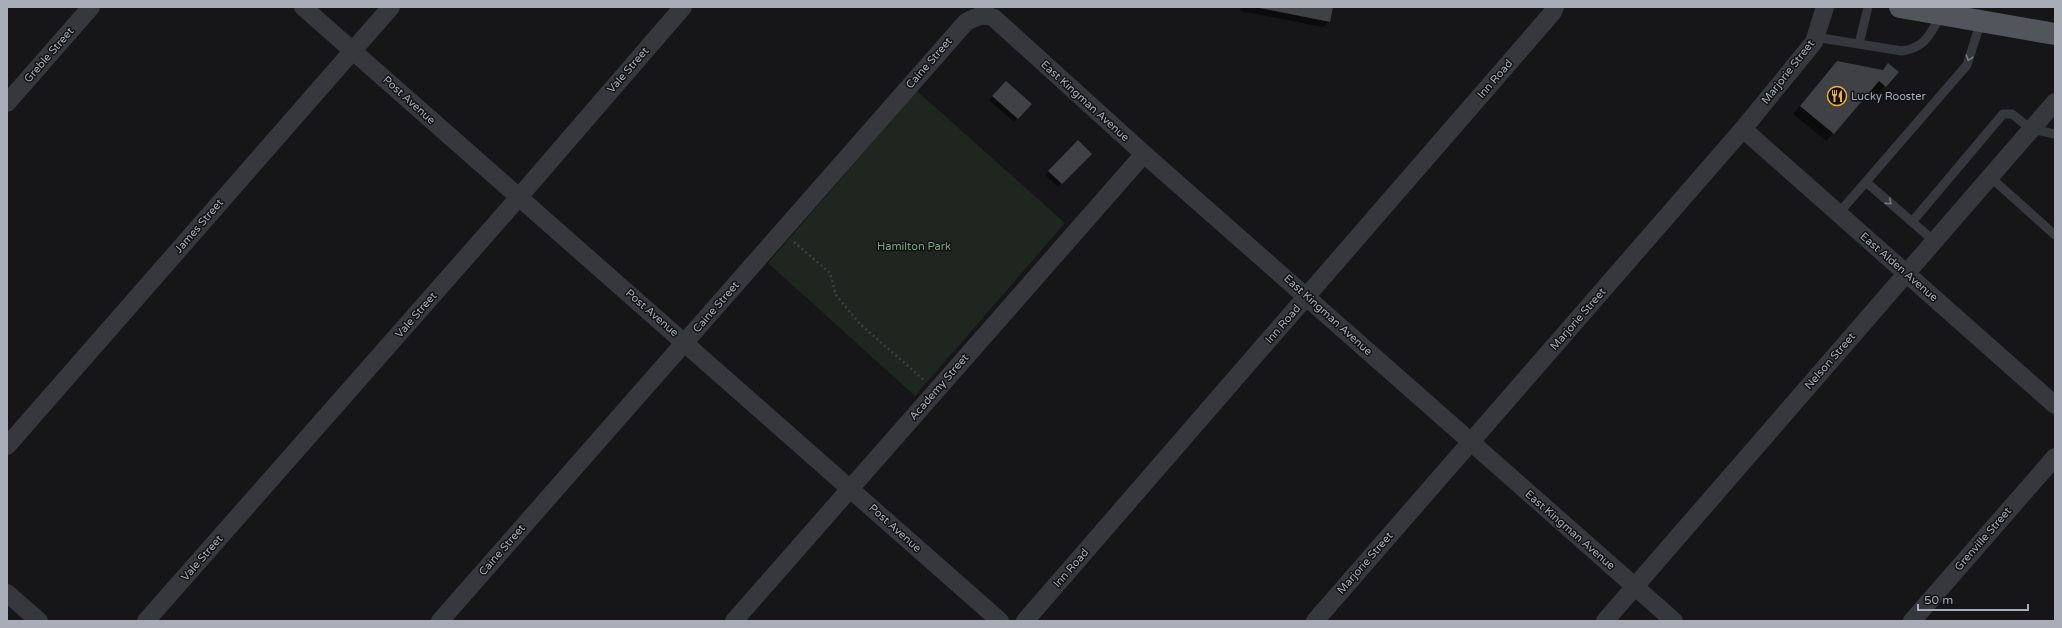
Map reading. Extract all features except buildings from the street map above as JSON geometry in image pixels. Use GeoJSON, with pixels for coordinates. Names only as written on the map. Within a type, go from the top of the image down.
{"type":"FeatureCollection","features":[{"type":"Feature","properties":{"kind":"main road"},"geometry":{"type":"LineString","coordinates":[[1903,7],[2055,34]]}},
{"type":"Feature","properties":{"kind":"street","name":"Greble Street"},"geometry":{"type":"LineString","coordinates":[[7,103],[91,7]]}},
{"type":"Feature","properties":{"kind":"street","name":"Post Avenue"},"geometry":{"type":"LineString","coordinates":[[303,7],[1000,621]]}},
{"type":"Feature","properties":{"kind":"street","name":"James Street"},"geometry":{"type":"LineString","coordinates":[[7,446],[391,7]]}},
{"type":"Feature","properties":{"kind":"street","name":"Vale Street"},"geometry":{"type":"LineString","coordinates":[[146,621],[519,197],[683,7]]}},
{"type":"Feature","properties":{"kind":"street","name":"Inn Road"},"geometry":{"type":"LineString","coordinates":[[1025,621],[1553,12],[1555,7]]}},
{"type":"Feature","properties":{"kind":"street","name":"Marjorie Street"},"geometry":{"type":"LineString","coordinates":[[1315,621],[1743,129],[1814,42],[1825,7]]}},
{"type":"Feature","properties":{"kind":"street","name":"East Kingman Avenue"},"geometry":{"type":"LineString","coordinates":[[979,15],[986,15],[994,18],[1144,154],[1307,296],[1470,442],[1674,621]]}},
{"type":"Feature","properties":{"kind":"street","name":"Caine Street"},"geometry":{"type":"LineString","coordinates":[[440,621],[966,22],[979,15]]}},
{"type":"Feature","properties":{"kind":"street","name":"Nelson Street"},"geometry":{"type":"LineString","coordinates":[[1605,621],[1907,273],[1933,240],[2055,102]]}},
{"type":"Feature","properties":{"kind":"street","name":"East Alden Avenue"},"geometry":{"type":"LineString","coordinates":[[1743,129],[2055,405]]}},
{"type":"Feature","properties":{"kind":"street","name":"Academy Street"},"geometry":{"type":"LineString","coordinates":[[734,621],[1144,154]]}},
{"type":"Feature","properties":{"kind":"street","name":"Grenville Street"},"geometry":{"type":"LineString","coordinates":[[1912,621],[2055,457]]}},
{"type":"Feature","properties":{"kind":"street"},"geometry":{"type":"LineString","coordinates":[[7,593],[39,621]]}},
{"type":"Feature","properties":{"kind":"lane"},"geometry":{"type":"LineString","coordinates":[[1859,44],[1868,7]]}},
{"type":"Feature","properties":{"kind":"lane"},"geometry":{"type":"LineString","coordinates":[[1816,37],[1902,51],[1915,49],[1923,45],[1942,14]]}},
{"type":"Feature","properties":{"kind":"lane"},"geometry":{"type":"LineString","coordinates":[[1838,214],[1967,65],[1981,21]]}},
{"type":"Feature","properties":{"kind":"lane"},"geometry":{"type":"LineString","coordinates":[[1912,222],[2003,114],[2012,114],[2031,129],[2055,134]]}},
{"type":"Feature","properties":{"kind":"lane"},"geometry":{"type":"LineString","coordinates":[[1989,176],[2055,235]]}},
{"type":"Feature","properties":{"kind":"lane"},"geometry":{"type":"LineString","coordinates":[[1866,182],[1933,240]]}},
{"type":"Feature","properties":{"kind":"path"},"geometry":{"type":"LineString","coordinates":[[780,234],[798,244],[830,273],[836,295],[860,324],[935,392]]}},
{"type":"Feature","properties":{"kind":"green space","name":"Hamilton Park"},"geometry":{"type":"Polygon","coordinates":[[[917,91],[1065,223],[915,396],[768,263],[917,91]]]}},
{"type":"Feature","properties":{"kind":"place","name":"Lucky Rooster"},"geometry":{"type":"Point","coordinates":[1837,96]}}]}
